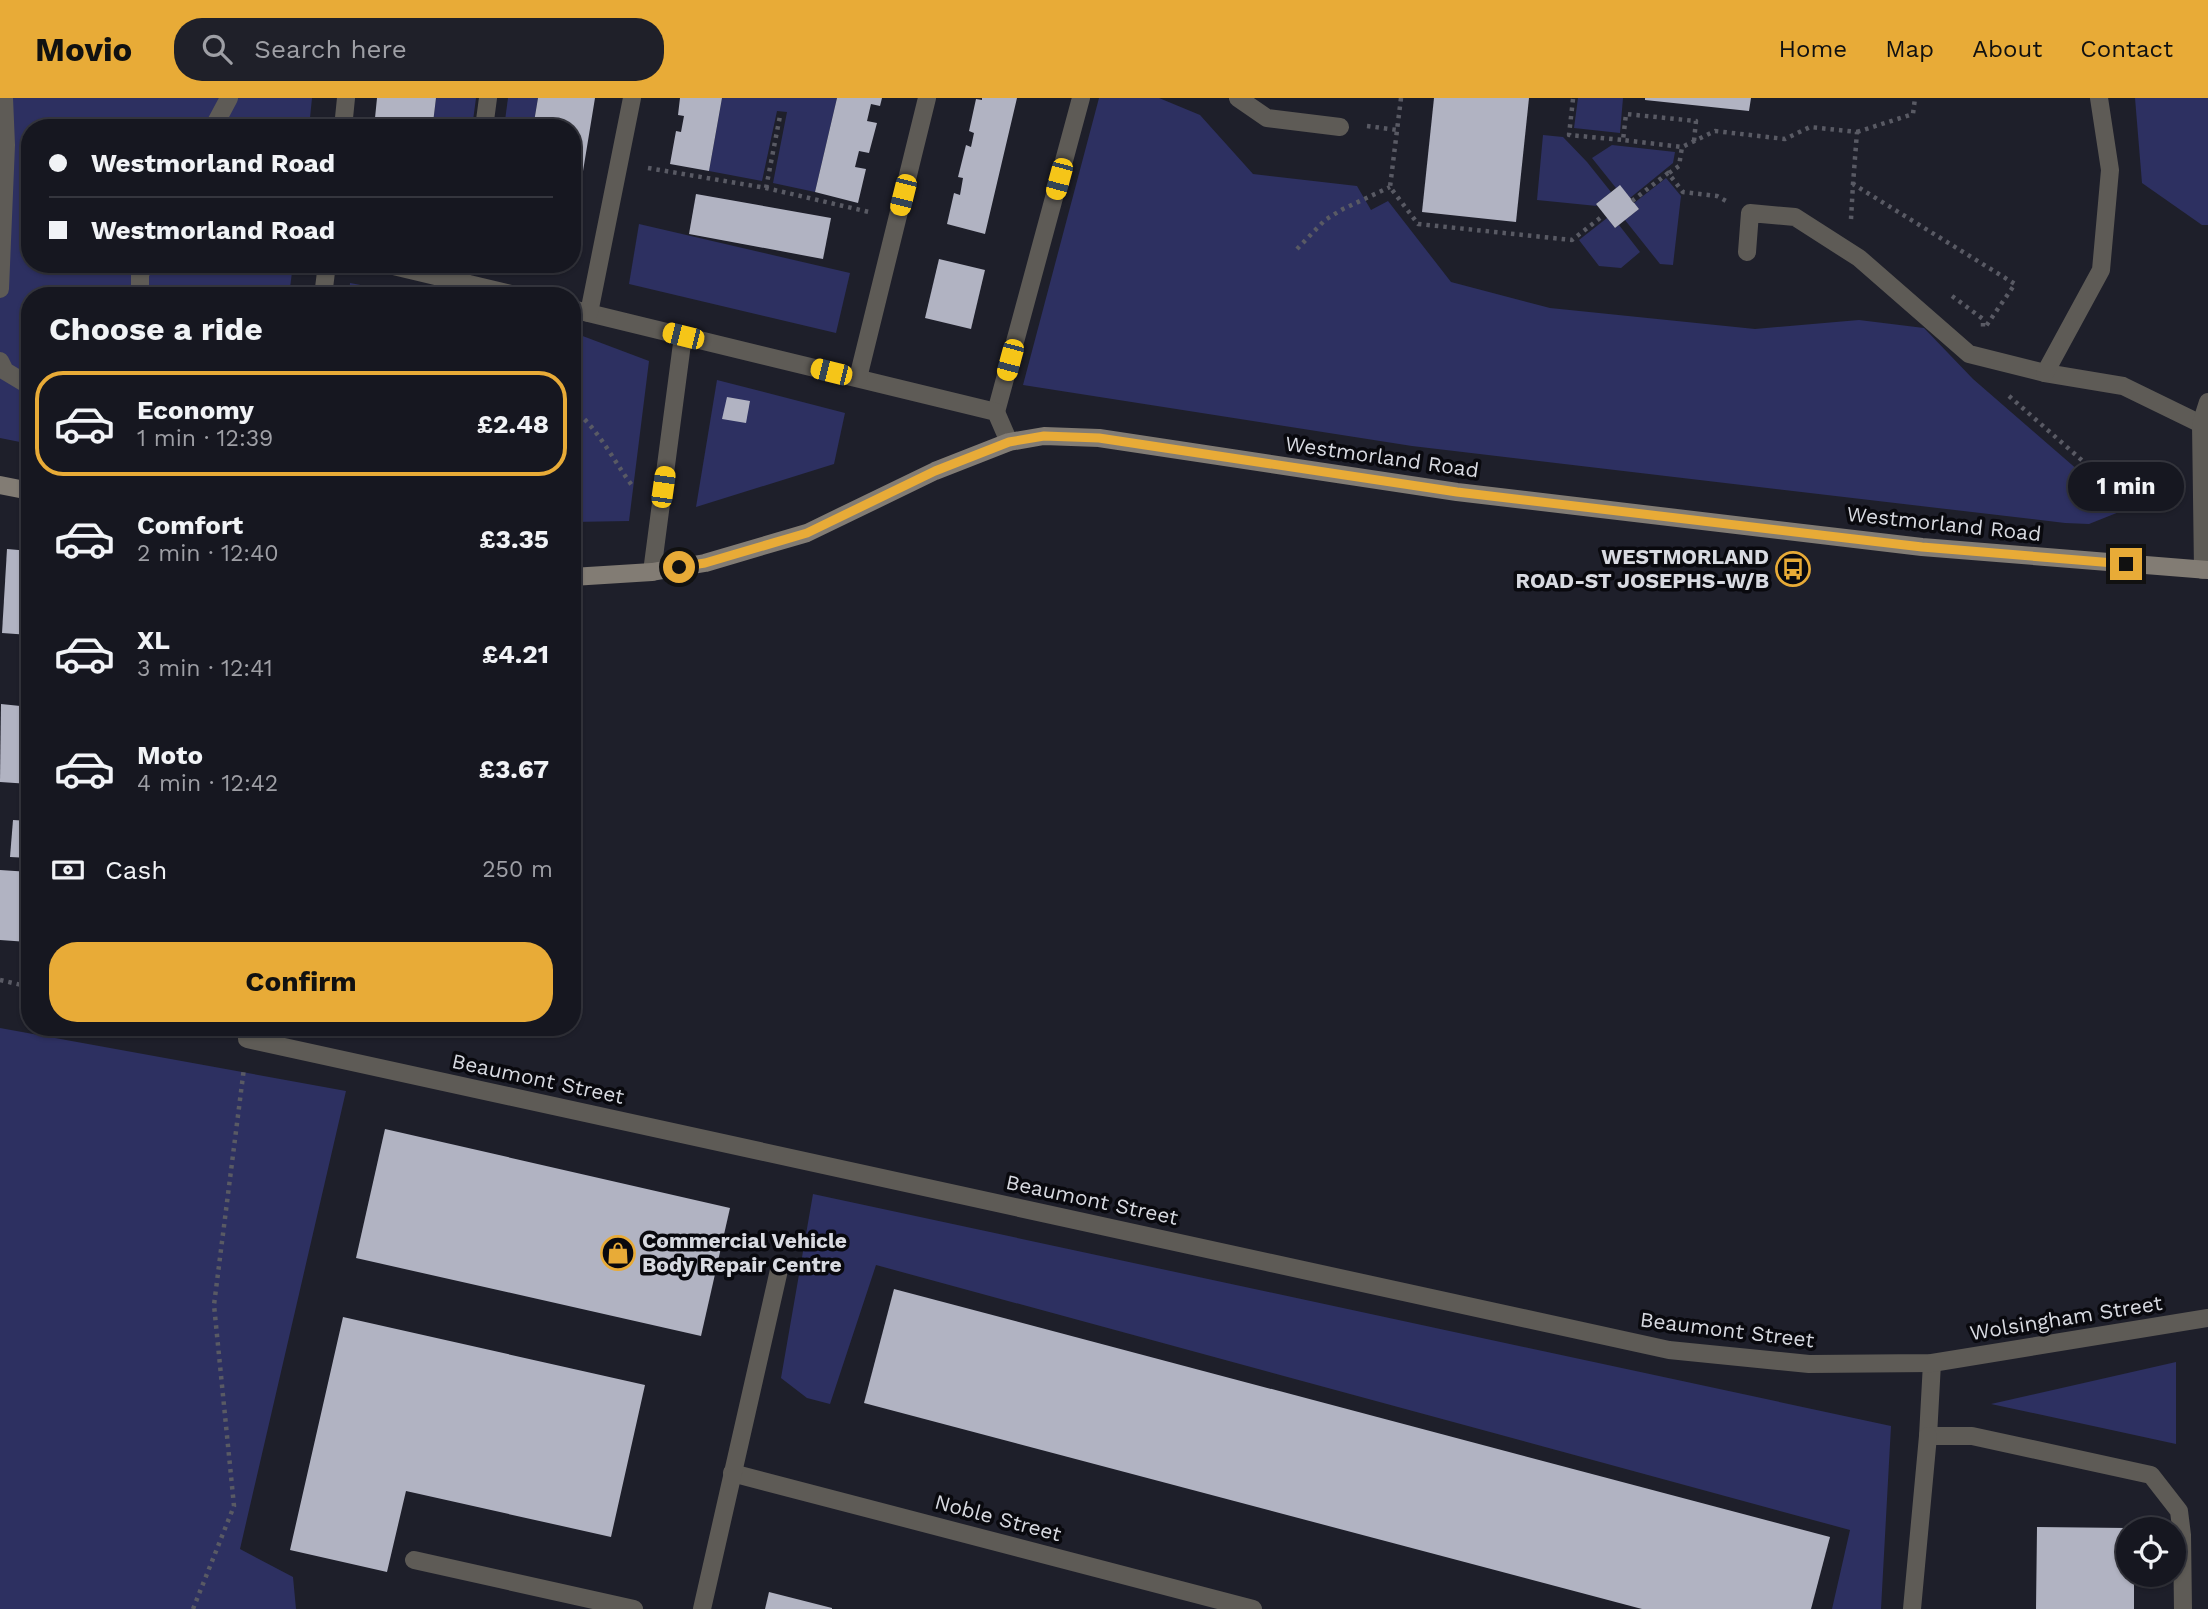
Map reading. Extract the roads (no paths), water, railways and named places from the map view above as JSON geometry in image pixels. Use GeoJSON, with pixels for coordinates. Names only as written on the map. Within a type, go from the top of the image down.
{"type":"FeatureCollection","features":[{"type":"Feature","properties":{"kind":"street"},"geometry":{"type":"LineString","coordinates":[[0,289],[6,145],[4,98]]}},
{"type":"Feature","properties":{"kind":"street"},"geometry":{"type":"LineString","coordinates":[[218,119],[229,98]]}},
{"type":"Feature","properties":{"kind":"street"},"geometry":{"type":"LineString","coordinates":[[344,119],[346,98]]}},
{"type":"Feature","properties":{"kind":"street"},"geometry":{"type":"LineString","coordinates":[[485,119],[488,98]]}},
{"type":"Feature","properties":{"kind":"street"},"geometry":{"type":"LineString","coordinates":[[632,98],[619,163],[581,311],[996,412]]}},
{"type":"Feature","properties":{"kind":"street"},"geometry":{"type":"LineString","coordinates":[[858,378],[927,98]]}},
{"type":"Feature","properties":{"kind":"street"},"geometry":{"type":"LineString","coordinates":[[1009,442],[996,412],[1080,98]]}},
{"type":"Feature","properties":{"kind":"street"},"geometry":{"type":"LineString","coordinates":[[1238,98],[1267,118],[1340,127]]}},
{"type":"Feature","properties":{"kind":"street"},"geometry":{"type":"LineString","coordinates":[[2045,373],[2101,270],[2110,170],[2099,98]]}},
{"type":"Feature","properties":{"kind":"street"},"geometry":{"type":"LineString","coordinates":[[1746,252],[1750,213],[1795,217],[1858,258],[1969,354],[2045,373],[2123,386],[2201,424]]}},
{"type":"Feature","properties":{"kind":"street"},"geometry":{"type":"LineString","coordinates":[[462,273],[497,287]]}},
{"type":"Feature","properties":{"kind":"street"},"geometry":{"type":"LineString","coordinates":[[652,572],[683,336]]}},
{"type":"Feature","properties":{"kind":"street"},"geometry":{"type":"LineString","coordinates":[[2,368],[21,380]]}},
{"type":"Feature","properties":{"kind":"street"},"geometry":{"type":"LineString","coordinates":[[2205,570],[2201,424],[2208,402]]}},
{"type":"Feature","properties":{"kind":"street","name":"Westmorland Road"},"geometry":{"type":"LineString","coordinates":[[581,576],[652,572],[705,563],[807,533],[935,471],[1009,442],[1044,436],[1099,438],[1470,493],[1922,547],[2205,570]]}},
{"type":"Feature","properties":{"kind":"street"},"geometry":{"type":"LineString","coordinates":[[0,485],[21,489]]}},
{"type":"Feature","properties":{"kind":"street","name":"Beaumont Street"},"geometry":{"type":"LineString","coordinates":[[261,1036],[1669,1350],[1809,1364],[1932,1363]]}},
{"type":"Feature","properties":{"kind":"street"},"geometry":{"type":"LineString","coordinates":[[702,1609],[779,1270]]}},
{"type":"Feature","properties":{"kind":"street","name":"Wolsingham Street"},"geometry":{"type":"LineString","coordinates":[[1932,1363],[2208,1318]]}},
{"type":"Feature","properties":{"kind":"street"},"geometry":{"type":"LineString","coordinates":[[1912,1609],[1932,1363]]}},
{"type":"Feature","properties":{"kind":"street"},"geometry":{"type":"LineString","coordinates":[[1928,1436],[1972,1436],[2151,1475],[2179,1511],[2183,1609]]}},
{"type":"Feature","properties":{"kind":"street","name":"Noble Street"},"geometry":{"type":"LineString","coordinates":[[732,1473],[1253,1609]]}},
{"type":"Feature","properties":{"kind":"street"},"geometry":{"type":"LineString","coordinates":[[414,1560],[634,1609]]}},
{"type":"Feature","properties":{"kind":"place","name":"WESTMORLAND ROAD-ST JOSEPHS-W/B"},"geometry":{"type":"Point","coordinates":[1793,569]}},
{"type":"Feature","properties":{"kind":"place","name":"Commercial Vehicle Body Repair Centre"},"geometry":{"type":"Point","coordinates":[618,1253]}}]}
